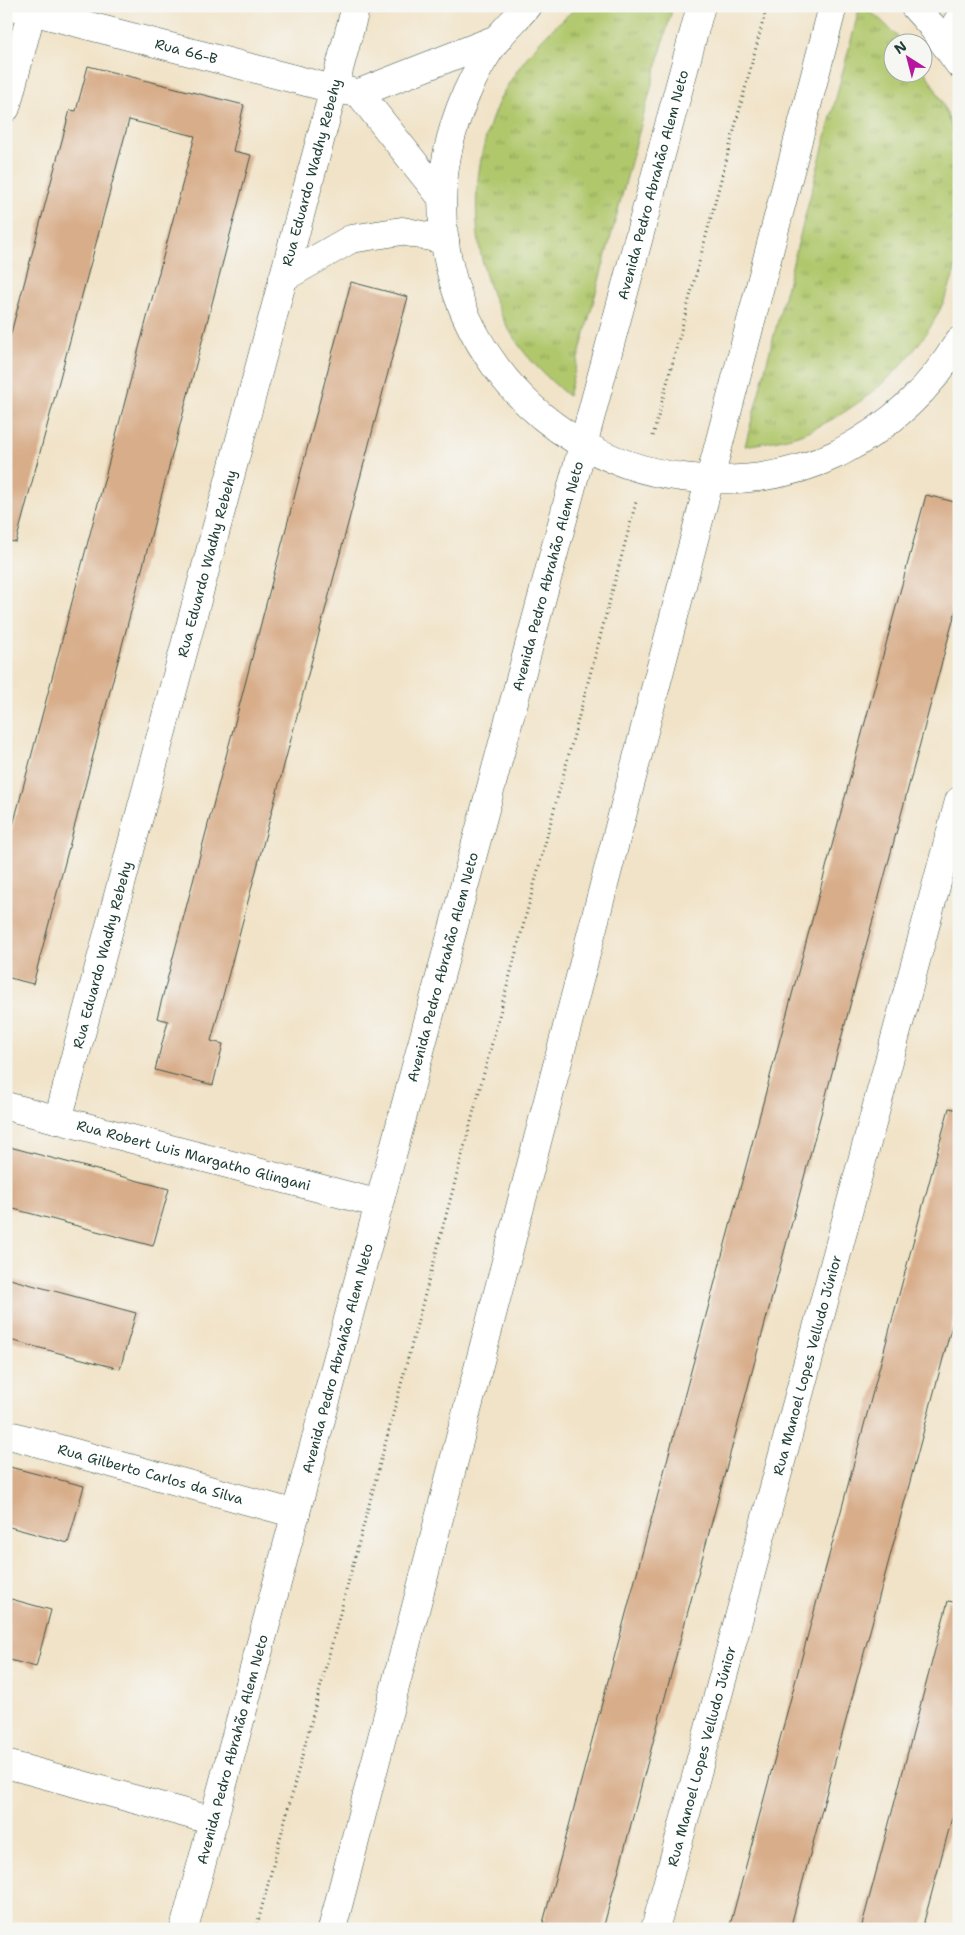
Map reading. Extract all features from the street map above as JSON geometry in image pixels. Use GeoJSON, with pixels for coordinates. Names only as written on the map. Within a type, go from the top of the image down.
{"type":"FeatureCollection","features":[{"type":"Feature","properties":{"kind":"street","name":"Rua Eduardo Wadhy Rebehy"},"geometry":{"type":"LineString","coordinates":[[58,1120],[283,278],[346,91],[356,6]]}},
{"type":"Feature","properties":{"kind":"street"},"geometry":{"type":"LineString","coordinates":[[527,6],[499,38],[476,74],[458,114],[447,155],[442,198],[445,240],[453,283],[468,322],[489,360],[516,393],[547,422],[583,446],[620,463],[660,475],[710,481],[741,480],[782,473],[822,461],[858,443],[893,419],[951,363]]}},
{"type":"Feature","properties":{"kind":"street","name":"Avenida Pedro Abrahão Alem Neto"},"geometry":{"type":"LineString","coordinates":[[184,1929],[701,6]]}},
{"type":"Feature","properties":{"kind":"street"},"geometry":{"type":"LineString","coordinates":[[332,1929],[833,6]]}},
{"type":"Feature","properties":{"kind":"street"},"geometry":{"type":"LineString","coordinates":[[914,6],[957,60]]}},
{"type":"Feature","properties":{"kind":"street","name":"Rua 66-B"},"geometry":{"type":"LineString","coordinates":[[26,8],[346,91]]}},
{"type":"Feature","properties":{"kind":"street"},"geometry":{"type":"LineString","coordinates":[[6,108],[26,8]]}},
{"type":"Feature","properties":{"kind":"street"},"geometry":{"type":"LineString","coordinates":[[957,60],[956,24],[959,19]]}},
{"type":"Feature","properties":{"kind":"street"},"geometry":{"type":"LineString","coordinates":[[442,198],[346,91],[499,38]]}},
{"type":"Feature","properties":{"kind":"street"},"geometry":{"type":"LineString","coordinates":[[283,278],[351,239],[402,231],[445,240]]}},
{"type":"Feature","properties":{"kind":"street","name":"Rua Manoel Lopes Velludo Júnior"},"geometry":{"type":"LineString","coordinates":[[654,1929],[959,801]]}},
{"type":"Feature","properties":{"kind":"street","name":"Rua Robert Luis Margatho Glingani"},"geometry":{"type":"LineString","coordinates":[[6,1106],[380,1204]]}},
{"type":"Feature","properties":{"kind":"street","name":"Rua Gilberto Carlos da Silva"},"geometry":{"type":"LineString","coordinates":[[6,1434],[296,1514]]}},
{"type":"Feature","properties":{"kind":"street"},"geometry":{"type":"LineString","coordinates":[[6,1764],[214,1821]]}},
{"type":"Feature","properties":{"kind":"path"},"geometry":{"type":"LineString","coordinates":[[256,1929],[767,6]]}},
{"type":"Feature","properties":{"kind":"green space"},"geometry":{"type":"Polygon","coordinates":[[[579,6],[673,6],[568,396],[527,356],[502,318],[484,268],[479,242],[477,190],[480,163],[486,137],[494,112],[503,93],[538,43],[579,6]]]}},
{"type":"Feature","properties":{"kind":"green space"},"geometry":{"type":"Polygon","coordinates":[[[860,6],[863,6],[893,32],[882,32],[882,82],[931,82],[950,121],[958,155],[960,244],[952,280],[941,308],[926,334],[908,358],[863,399],[838,416],[811,430],[779,440],[745,446],[860,6]]]}},
{"type":"Feature","properties":{"kind":"building"},"geometry":{"type":"Polygon","coordinates":[[[88,66],[244,105],[233,151],[251,155],[33,984],[6,977],[6,852],[195,136],[129,120],[16,542],[6,541],[6,352],[70,110],[76,111],[88,66]]]}},
{"type":"Feature","properties":{"kind":"building"},"geometry":{"type":"Polygon","coordinates":[[[351,282],[408,297],[211,1041],[223,1044],[213,1085],[155,1070],[168,1021],[157,1018],[351,282]]]}},
{"type":"Feature","properties":{"kind":"building"},"geometry":{"type":"Polygon","coordinates":[[[926,495],[959,503],[959,598],[603,1929],[564,1929],[543,1923],[926,495]]]}},
{"type":"Feature","properties":{"kind":"building"},"geometry":{"type":"Polygon","coordinates":[[[949,1108],[959,1110],[959,1299],[790,1929],[729,1929],[949,1108]]]}},
{"type":"Feature","properties":{"kind":"building"},"geometry":{"type":"Polygon","coordinates":[[[6,1146],[169,1189],[153,1246],[6,1207],[6,1146]]]}},
{"type":"Feature","properties":{"kind":"building"},"geometry":{"type":"Polygon","coordinates":[[[6,1278],[136,1313],[120,1369],[6,1339],[6,1278]]]}},
{"type":"Feature","properties":{"kind":"building"},"geometry":{"type":"Polygon","coordinates":[[[6,1466],[84,1486],[68,1543],[6,1526],[6,1466]]]}},
{"type":"Feature","properties":{"kind":"building"},"geometry":{"type":"Polygon","coordinates":[[[11,1599],[51,1610],[36,1667],[6,1659],[6,1616],[11,1599]]]}},
{"type":"Feature","properties":{"kind":"building"},"geometry":{"type":"Polygon","coordinates":[[[948,1601],[959,1603],[959,1792],[922,1929],[861,1929],[948,1601]]]}}]}
